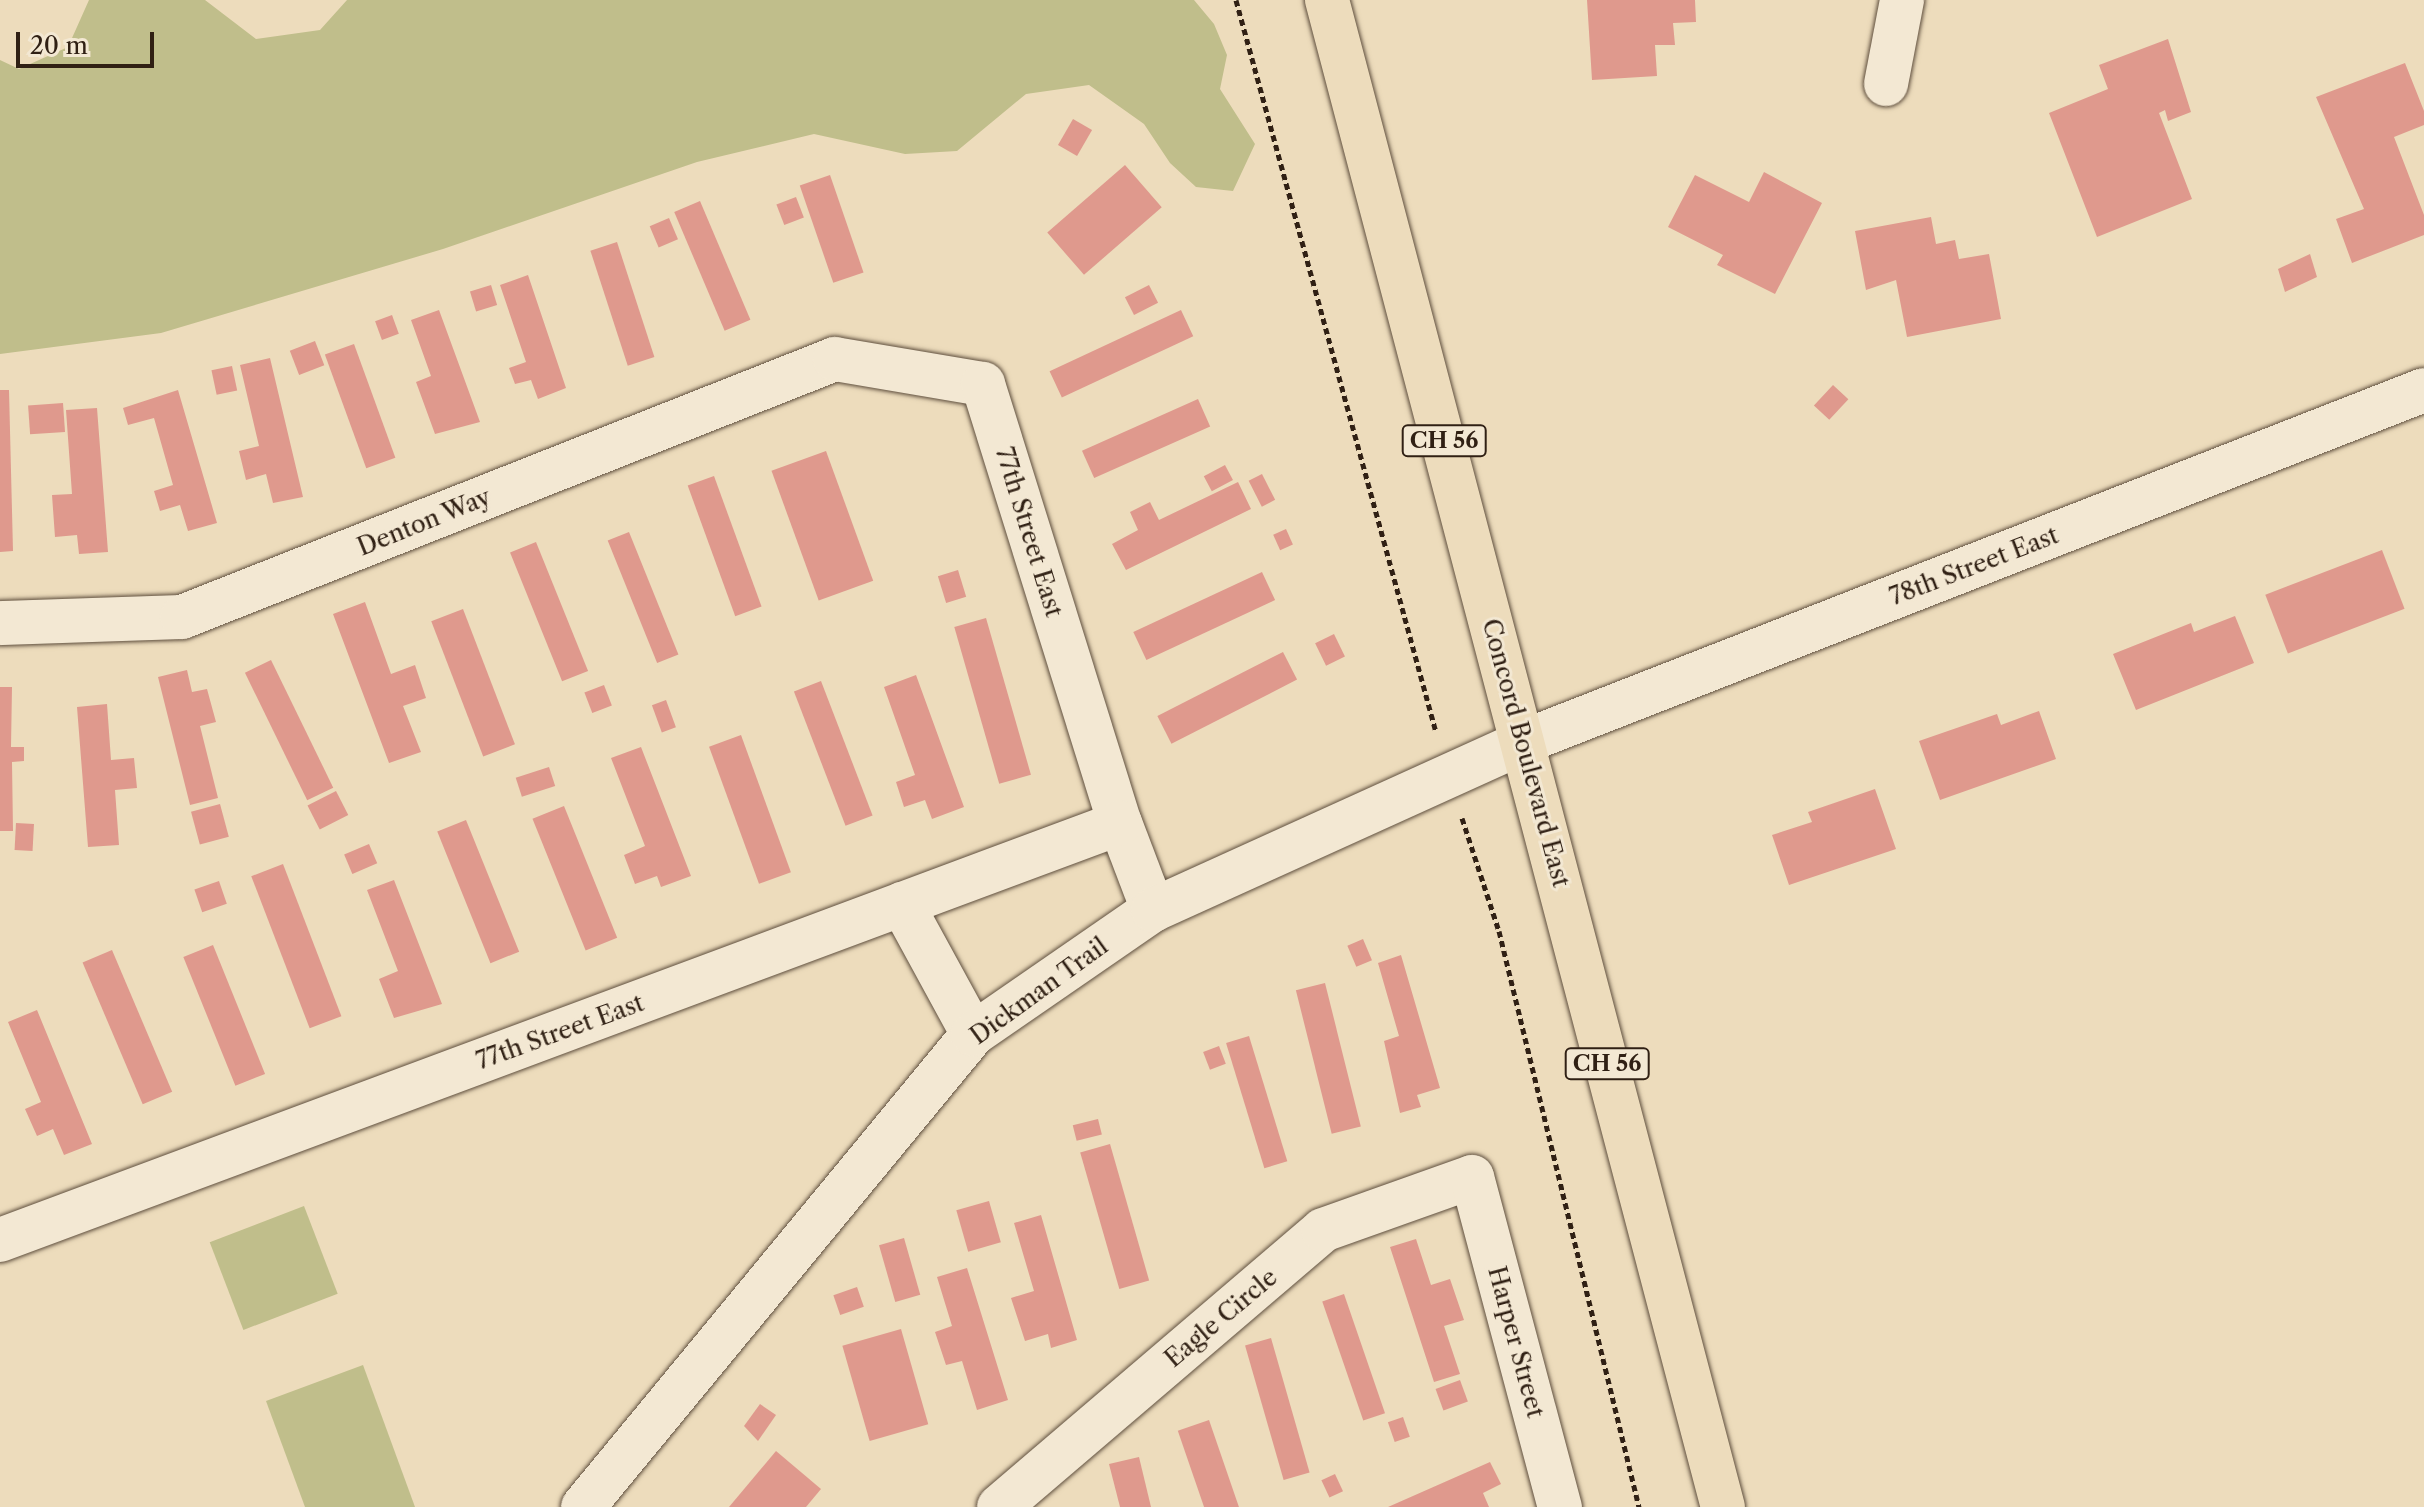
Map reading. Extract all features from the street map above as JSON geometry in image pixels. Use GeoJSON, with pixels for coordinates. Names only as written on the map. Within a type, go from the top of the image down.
{"type":"FeatureCollection","features":[{"type":"Feature","properties":{"kind":"main road","name":"Concord Boulevard East"},"geometry":{"type":"LineString","coordinates":[[1327,0],[1723,1507]]}},
{"type":"Feature","properties":{"kind":"street"},"geometry":{"type":"LineString","coordinates":[[1886,84],[1902,0]]}},
{"type":"Feature","properties":{"kind":"street","name":"Denton Way"},"geometry":{"type":"LineString","coordinates":[[0,623],[182,617],[835,359]]}},
{"type":"Feature","properties":{"kind":"street","name":"77th Street East"},"geometry":{"type":"LineString","coordinates":[[835,359],[983,384],[1120,823],[1153,910]]}},
{"type":"Feature","properties":{"kind":"street","name":"78th Street East"},"geometry":{"type":"LineString","coordinates":[[1523,742],[2424,390]]}},
{"type":"Feature","properties":{"kind":"street","name":"Dickman Trail"},"geometry":{"type":"LineString","coordinates":[[583,1507],[973,1034],[1153,910],[1523,742]]}},
{"type":"Feature","properties":{"kind":"street","name":"77th Street East"},"geometry":{"type":"LineString","coordinates":[[0,1240],[1120,823]]}},
{"type":"Feature","properties":{"kind":"street"},"geometry":{"type":"LineString","coordinates":[[902,904],[973,1034]]}},
{"type":"Feature","properties":{"kind":"street","name":"Eagle Circle"},"geometry":{"type":"LineString","coordinates":[[999,1507],[1323,1230],[1472,1177]]}},
{"type":"Feature","properties":{"kind":"street","name":"Harper Street"},"geometry":{"type":"LineString","coordinates":[[1472,1177],[1560,1507]]}},
{"type":"Feature","properties":{"kind":"shaded area"},"geometry":{"type":"Polygon","coordinates":[[[89,0],[205,0],[256,39],[320,30],[347,0],[1194,0],[1214,24],[1227,55],[1220,89],[1255,144],[1233,191],[1196,187],[1170,163],[1144,124],[1089,85],[1026,94],[957,151],[905,154],[814,134],[697,162],[443,249],[161,333],[0,354],[0,60],[19,69],[68,47],[89,0]]]}},
{"type":"Feature","properties":{"kind":"shaded area"},"geometry":{"type":"Polygon","coordinates":[[[304,1206],[338,1294],[243,1330],[210,1242],[304,1206]]]}},
{"type":"Feature","properties":{"kind":"shaded area"},"geometry":{"type":"Polygon","coordinates":[[[363,1365],[415,1507],[305,1507],[266,1401],[363,1365]]]}},
{"type":"Feature","properties":{"kind":"building"},"geometry":{"type":"Polygon","coordinates":[[[1587,0],[1695,0],[1696,22],[1673,23],[1675,45],[1655,45],[1657,76],[1592,80],[1587,0]]]}},
{"type":"Feature","properties":{"kind":"building"},"geometry":{"type":"Polygon","coordinates":[[[2168,39],[2191,112],[2168,121],[2165,110],[2159,113],[2192,199],[2097,237],[2049,113],[2108,89],[2099,65],[2168,39]]]}},
{"type":"Feature","properties":{"kind":"building"},"geometry":{"type":"Polygon","coordinates":[[[2405,63],[2424,111],[2424,125],[2394,137],[2424,215],[2424,235],[2352,263],[2336,219],[2364,209],[2316,97],[2405,63]]]}},
{"type":"Feature","properties":{"kind":"building"},"geometry":{"type":"Polygon","coordinates":[[[1073,119],[1092,130],[1077,156],[1058,145],[1073,119]]]}},
{"type":"Feature","properties":{"kind":"building"},"geometry":{"type":"Polygon","coordinates":[[[1125,165],[1162,207],[1084,275],[1047,233],[1125,165]]]}},
{"type":"Feature","properties":{"kind":"building"},"geometry":{"type":"Polygon","coordinates":[[[1764,172],[1822,203],[1775,294],[1717,265],[1723,255],[1668,227],[1695,175],[1749,202],[1764,172]]]}},
{"type":"Feature","properties":{"kind":"building"},"geometry":{"type":"Polygon","coordinates":[[[830,175],[864,272],[833,283],[800,185],[830,175]]]}},
{"type":"Feature","properties":{"kind":"building"},"geometry":{"type":"Polygon","coordinates":[[[796,197],[804,218],[784,225],[776,205],[796,197]]]}},
{"type":"Feature","properties":{"kind":"building"},"geometry":{"type":"Polygon","coordinates":[[[700,201],[750,320],[725,331],[674,212],[700,201]]]}},
{"type":"Feature","properties":{"kind":"building"},"geometry":{"type":"Polygon","coordinates":[[[1931,217],[1936,244],[1955,240],[1959,259],[1989,254],[2001,319],[1907,337],[1896,280],[1866,290],[1855,231],[1931,217]]]}},
{"type":"Feature","properties":{"kind":"building"},"geometry":{"type":"Polygon","coordinates":[[[669,218],[678,239],[659,247],[650,226],[669,218]]]}},
{"type":"Feature","properties":{"kind":"building"},"geometry":{"type":"Polygon","coordinates":[[[617,242],[654,357],[628,366],[590,251],[617,242]]]}},
{"type":"Feature","properties":{"kind":"building"},"geometry":{"type":"Polygon","coordinates":[[[2310,254],[2317,277],[2285,292],[2278,269],[2310,254]]]}},
{"type":"Feature","properties":{"kind":"building"},"geometry":{"type":"Polygon","coordinates":[[[528,275],[566,388],[538,399],[531,380],[515,384],[509,368],[526,362],[500,285],[528,275]]]}},
{"type":"Feature","properties":{"kind":"building"},"geometry":{"type":"Polygon","coordinates":[[[491,285],[497,305],[476,312],[470,291],[491,285]]]}},
{"type":"Feature","properties":{"kind":"building"},"geometry":{"type":"Polygon","coordinates":[[[1149,285],[1158,303],[1134,315],[1125,297],[1149,285]]]}},
{"type":"Feature","properties":{"kind":"building"},"geometry":{"type":"Polygon","coordinates":[[[439,310],[480,422],[435,434],[416,382],[431,376],[411,320],[439,310]]]}},
{"type":"Feature","properties":{"kind":"building"},"geometry":{"type":"Polygon","coordinates":[[[1181,310],[1193,336],[1062,398],[1050,371],[1181,310]]]}},
{"type":"Feature","properties":{"kind":"building"},"geometry":{"type":"Polygon","coordinates":[[[392,315],[399,334],[382,340],[375,321],[392,315]]]}},
{"type":"Feature","properties":{"kind":"building"},"geometry":{"type":"Polygon","coordinates":[[[315,341],[324,365],[299,375],[290,351],[315,341]]]}},
{"type":"Feature","properties":{"kind":"building"},"geometry":{"type":"Polygon","coordinates":[[[354,344],[395,458],[366,468],[325,355],[354,344]]]}},
{"type":"Feature","properties":{"kind":"building"},"geometry":{"type":"Polygon","coordinates":[[[270,358],[303,497],[273,503],[266,474],[246,480],[239,451],[259,446],[240,365],[270,358]]]}},
{"type":"Feature","properties":{"kind":"building"},"geometry":{"type":"Polygon","coordinates":[[[232,366],[237,390],[217,395],[211,370],[232,366]]]}},
{"type":"Feature","properties":{"kind":"building"},"geometry":{"type":"Polygon","coordinates":[[[1833,385],[1848,399],[1829,420],[1814,405],[1833,385]]]}},
{"type":"Feature","properties":{"kind":"building"},"geometry":{"type":"Polygon","coordinates":[[[0,390],[9,390],[13,551],[0,552],[0,390]]]}},
{"type":"Feature","properties":{"kind":"building"},"geometry":{"type":"Polygon","coordinates":[[[178,390],[217,523],[188,531],[180,505],[160,511],[154,491],[173,485],[154,418],[128,425],[123,408],[178,390]]]}},
{"type":"Feature","properties":{"kind":"building"},"geometry":{"type":"Polygon","coordinates":[[[1198,399],[1210,426],[1094,478],[1082,451],[1198,399]]]}},
{"type":"Feature","properties":{"kind":"building"},"geometry":{"type":"Polygon","coordinates":[[[63,403],[65,432],[30,434],[28,405],[63,403]]]}},
{"type":"Feature","properties":{"kind":"building"},"geometry":{"type":"Polygon","coordinates":[[[97,408],[108,552],[79,554],[77,535],[55,537],[52,495],[72,494],[66,410],[97,408]]]}},
{"type":"Feature","properties":{"kind":"building"},"geometry":{"type":"Polygon","coordinates":[[[826,451],[873,581],[819,601],[771,471],[826,451]]]}},
{"type":"Feature","properties":{"kind":"building"},"geometry":{"type":"Polygon","coordinates":[[[1225,465],[1233,480],[1212,491],[1204,476],[1225,465]]]}},
{"type":"Feature","properties":{"kind":"building"},"geometry":{"type":"Polygon","coordinates":[[[1262,474],[1275,500],[1262,507],[1249,481],[1262,474]]]}},
{"type":"Feature","properties":{"kind":"building"},"geometry":{"type":"Polygon","coordinates":[[[714,476],[762,607],[735,616],[688,486],[714,476]]]}},
{"type":"Feature","properties":{"kind":"building"},"geometry":{"type":"Polygon","coordinates":[[[1238,482],[1251,509],[1126,570],[1112,544],[1138,530],[1130,512],[1150,502],[1159,520],[1238,482]]]}},
{"type":"Feature","properties":{"kind":"building"},"geometry":{"type":"Polygon","coordinates":[[[1286,529],[1293,545],[1280,550],[1273,535],[1286,529]]]}},
{"type":"Feature","properties":{"kind":"building"},"geometry":{"type":"Polygon","coordinates":[[[629,532],[678,654],[657,663],[608,541],[629,532]]]}},
{"type":"Feature","properties":{"kind":"building"},"geometry":{"type":"Polygon","coordinates":[[[536,542],[588,671],[562,681],[510,552],[536,542]]]}},
{"type":"Feature","properties":{"kind":"building"},"geometry":{"type":"Polygon","coordinates":[[[2382,550],[2405,609],[2288,654],[2265,595],[2382,550]]]}},
{"type":"Feature","properties":{"kind":"building"},"geometry":{"type":"Polygon","coordinates":[[[958,570],[966,597],[946,603],[938,576],[958,570]]]}},
{"type":"Feature","properties":{"kind":"building"},"geometry":{"type":"Polygon","coordinates":[[[1262,572],[1275,600],[1146,660],[1133,632],[1262,572]]]}},
{"type":"Feature","properties":{"kind":"building"},"geometry":{"type":"Polygon","coordinates":[[[365,602],[391,674],[415,665],[426,698],[403,706],[421,752],[389,763],[333,614],[365,602]]]}},
{"type":"Feature","properties":{"kind":"building"},"geometry":{"type":"Polygon","coordinates":[[[463,609],[515,744],[483,757],[431,621],[463,609]]]}},
{"type":"Feature","properties":{"kind":"building"},"geometry":{"type":"Polygon","coordinates":[[[2235,616],[2254,663],[2136,710],[2113,654],[2191,623],[2194,632],[2235,616]]]}},
{"type":"Feature","properties":{"kind":"building"},"geometry":{"type":"Polygon","coordinates":[[[986,618],[1031,775],[999,784],[954,627],[986,618]]]}},
{"type":"Feature","properties":{"kind":"building"},"geometry":{"type":"Polygon","coordinates":[[[1334,634],[1345,656],[1326,666],[1315,643],[1334,634]]]}},
{"type":"Feature","properties":{"kind":"building"},"geometry":{"type":"Polygon","coordinates":[[[1283,652],[1297,680],[1171,744],[1157,716],[1283,652]]]}},
{"type":"Feature","properties":{"kind":"building"},"geometry":{"type":"Polygon","coordinates":[[[271,660],[333,788],[307,800],[245,673],[271,660]]]}},
{"type":"Feature","properties":{"kind":"building"},"geometry":{"type":"Polygon","coordinates":[[[187,670],[192,692],[207,689],[216,722],[200,726],[218,798],[190,805],[158,677],[187,670]]]}},
{"type":"Feature","properties":{"kind":"building"},"geometry":{"type":"Polygon","coordinates":[[[916,675],[964,807],[932,819],[925,800],[904,807],[896,782],[915,775],[884,687],[916,675]]]}},
{"type":"Feature","properties":{"kind":"building"},"geometry":{"type":"Polygon","coordinates":[[[821,681],[873,815],[846,826],[794,691],[821,681]]]}},
{"type":"Feature","properties":{"kind":"building"},"geometry":{"type":"Polygon","coordinates":[[[604,685],[612,706],[592,713],[584,693],[604,685]]]}},
{"type":"Feature","properties":{"kind":"building"},"geometry":{"type":"Polygon","coordinates":[[[0,687],[12,687],[11,747],[24,747],[24,761],[12,762],[13,831],[0,831],[0,687]]]}},
{"type":"Feature","properties":{"kind":"building"},"geometry":{"type":"Polygon","coordinates":[[[666,700],[676,727],[662,732],[652,705],[666,700]]]}},
{"type":"Feature","properties":{"kind":"building"},"geometry":{"type":"Polygon","coordinates":[[[107,704],[111,760],[134,758],[137,788],[115,790],[119,845],[88,847],[77,707],[107,704]]]}},
{"type":"Feature","properties":{"kind":"building"},"geometry":{"type":"Polygon","coordinates":[[[2039,711],[2056,759],[1940,800],[1919,741],[1997,714],[2001,725],[2039,711]]]}},
{"type":"Feature","properties":{"kind":"building"},"geometry":{"type":"Polygon","coordinates":[[[741,735],[791,872],[759,884],[709,747],[741,735]]]}},
{"type":"Feature","properties":{"kind":"building"},"geometry":{"type":"Polygon","coordinates":[[[641,747],[691,876],[661,887],[657,876],[635,884],[624,855],[645,846],[611,758],[641,747]]]}},
{"type":"Feature","properties":{"kind":"building"},"geometry":{"type":"Polygon","coordinates":[[[549,767],[555,786],[522,797],[516,778],[549,767]]]}},
{"type":"Feature","properties":{"kind":"building"},"geometry":{"type":"Polygon","coordinates":[[[1875,789],[1896,849],[1789,885],[1772,835],[1812,822],[1808,812],[1875,789]]]}},
{"type":"Feature","properties":{"kind":"building"},"geometry":{"type":"Polygon","coordinates":[[[336,791],[348,815],[320,830],[307,806],[336,791]]]}},
{"type":"Feature","properties":{"kind":"building"},"geometry":{"type":"Polygon","coordinates":[[[220,804],[229,837],[200,845],[191,812],[220,804]]]}},
{"type":"Feature","properties":{"kind":"building"},"geometry":{"type":"Polygon","coordinates":[[[564,806],[617,938],[586,950],[532,819],[564,806]]]}},
{"type":"Feature","properties":{"kind":"building"},"geometry":{"type":"Polygon","coordinates":[[[466,820],[519,952],[490,963],[437,832],[466,820]]]}},
{"type":"Feature","properties":{"kind":"building"},"geometry":{"type":"Polygon","coordinates":[[[16,823],[34,824],[33,851],[15,850],[16,823]]]}},
{"type":"Feature","properties":{"kind":"building"},"geometry":{"type":"Polygon","coordinates":[[[369,844],[377,863],[352,874],[344,855],[369,844]]]}},
{"type":"Feature","properties":{"kind":"building"},"geometry":{"type":"Polygon","coordinates":[[[283,864],[341,1016],[310,1028],[251,876],[283,864]]]}},
{"type":"Feature","properties":{"kind":"building"},"geometry":{"type":"Polygon","coordinates":[[[394,880],[442,1004],[394,1018],[379,979],[398,971],[367,890],[394,880]]]}},
{"type":"Feature","properties":{"kind":"building"},"geometry":{"type":"Polygon","coordinates":[[[219,881],[227,904],[202,912],[194,889],[219,881]]]}},
{"type":"Feature","properties":{"kind":"building"},"geometry":{"type":"Polygon","coordinates":[[[1363,939],[1372,960],[1356,967],[1347,946],[1363,939]]]}},
{"type":"Feature","properties":{"kind":"building"},"geometry":{"type":"Polygon","coordinates":[[[213,945],[265,1074],[235,1086],[183,957],[213,945]]]}},
{"type":"Feature","properties":{"kind":"building"},"geometry":{"type":"Polygon","coordinates":[[[112,950],[172,1092],[143,1104],[83,963],[112,950]]]}},
{"type":"Feature","properties":{"kind":"building"},"geometry":{"type":"Polygon","coordinates":[[[1401,955],[1440,1088],[1417,1095],[1421,1107],[1400,1113],[1384,1041],[1399,1036],[1378,963],[1401,955]]]}},
{"type":"Feature","properties":{"kind":"building"},"geometry":{"type":"Polygon","coordinates":[[[1325,983],[1361,1127],[1332,1134],[1296,990],[1325,983]]]}},
{"type":"Feature","properties":{"kind":"building"},"geometry":{"type":"Polygon","coordinates":[[[37,1010],[92,1144],[64,1155],[53,1129],[37,1136],[25,1109],[41,1102],[8,1022],[37,1010]]]}},
{"type":"Feature","properties":{"kind":"building"},"geometry":{"type":"Polygon","coordinates":[[[1249,1036],[1287,1161],[1264,1168],[1226,1043],[1249,1036]]]}},
{"type":"Feature","properties":{"kind":"building"},"geometry":{"type":"Polygon","coordinates":[[[1219,1046],[1226,1064],[1210,1070],[1203,1052],[1219,1046]]]}},
{"type":"Feature","properties":{"kind":"building"},"geometry":{"type":"Polygon","coordinates":[[[1098,1119],[1102,1135],[1077,1141],[1073,1125],[1098,1119]]]}},
{"type":"Feature","properties":{"kind":"building"},"geometry":{"type":"Polygon","coordinates":[[[1110,1144],[1149,1280],[1119,1289],[1080,1153],[1110,1144]]]}},
{"type":"Feature","properties":{"kind":"building"},"geometry":{"type":"Polygon","coordinates":[[[989,1201],[1001,1242],[968,1252],[956,1210],[989,1201]]]}},
{"type":"Feature","properties":{"kind":"building"},"geometry":{"type":"Polygon","coordinates":[[[1041,1215],[1077,1340],[1051,1348],[1048,1334],[1025,1341],[1011,1298],[1034,1291],[1014,1223],[1041,1215]]]}},
{"type":"Feature","properties":{"kind":"building"},"geometry":{"type":"Polygon","coordinates":[[[904,1238],[920,1295],[895,1302],[879,1245],[904,1238]]]}},
{"type":"Feature","properties":{"kind":"building"},"geometry":{"type":"Polygon","coordinates":[[[1416,1239],[1431,1285],[1450,1279],[1464,1320],[1444,1326],[1460,1374],[1434,1382],[1390,1247],[1416,1239]]]}},
{"type":"Feature","properties":{"kind":"building"},"geometry":{"type":"Polygon","coordinates":[[[967,1268],[1008,1400],[977,1410],[962,1361],[946,1365],[935,1332],[952,1326],[937,1277],[967,1268]]]}},
{"type":"Feature","properties":{"kind":"building"},"geometry":{"type":"Polygon","coordinates":[[[857,1287],[864,1307],[840,1315],[833,1295],[857,1287]]]}},
{"type":"Feature","properties":{"kind":"building"},"geometry":{"type":"Polygon","coordinates":[[[1344,1294],[1385,1413],[1363,1421],[1322,1301],[1344,1294]]]}},
{"type":"Feature","properties":{"kind":"building"},"geometry":{"type":"Polygon","coordinates":[[[901,1329],[928,1424],[870,1441],[842,1346],[901,1329]]]}},
{"type":"Feature","properties":{"kind":"building"},"geometry":{"type":"Polygon","coordinates":[[[1271,1338],[1310,1473],[1284,1480],[1245,1345],[1271,1338]]]}},
{"type":"Feature","properties":{"kind":"building"},"geometry":{"type":"Polygon","coordinates":[[[1460,1380],[1468,1402],[1443,1411],[1436,1389],[1460,1380]]]}},
{"type":"Feature","properties":{"kind":"building"},"geometry":{"type":"Polygon","coordinates":[[[760,1404],[776,1415],[758,1441],[744,1426],[760,1404]]]}},
{"type":"Feature","properties":{"kind":"building"},"geometry":{"type":"Polygon","coordinates":[[[1403,1417],[1410,1437],[1395,1442],[1388,1422],[1403,1417]]]}},
{"type":"Feature","properties":{"kind":"building"},"geometry":{"type":"Polygon","coordinates":[[[1209,1420],[1239,1507],[1204,1507],[1178,1431],[1209,1420]]]}},
{"type":"Feature","properties":{"kind":"building"},"geometry":{"type":"Polygon","coordinates":[[[776,1451],[821,1489],[806,1507],[729,1507],[776,1451]]]}},
{"type":"Feature","properties":{"kind":"building"},"geometry":{"type":"Polygon","coordinates":[[[1139,1457],[1151,1507],[1120,1507],[1109,1464],[1139,1457]]]}},
{"type":"Feature","properties":{"kind":"building"},"geometry":{"type":"Polygon","coordinates":[[[1490,1462],[1501,1484],[1483,1493],[1489,1507],[1388,1507],[1490,1462]]]}},
{"type":"Feature","properties":{"kind":"building"},"geometry":{"type":"Polygon","coordinates":[[[1335,1474],[1343,1491],[1329,1498],[1321,1480],[1335,1474]]]}}]}
